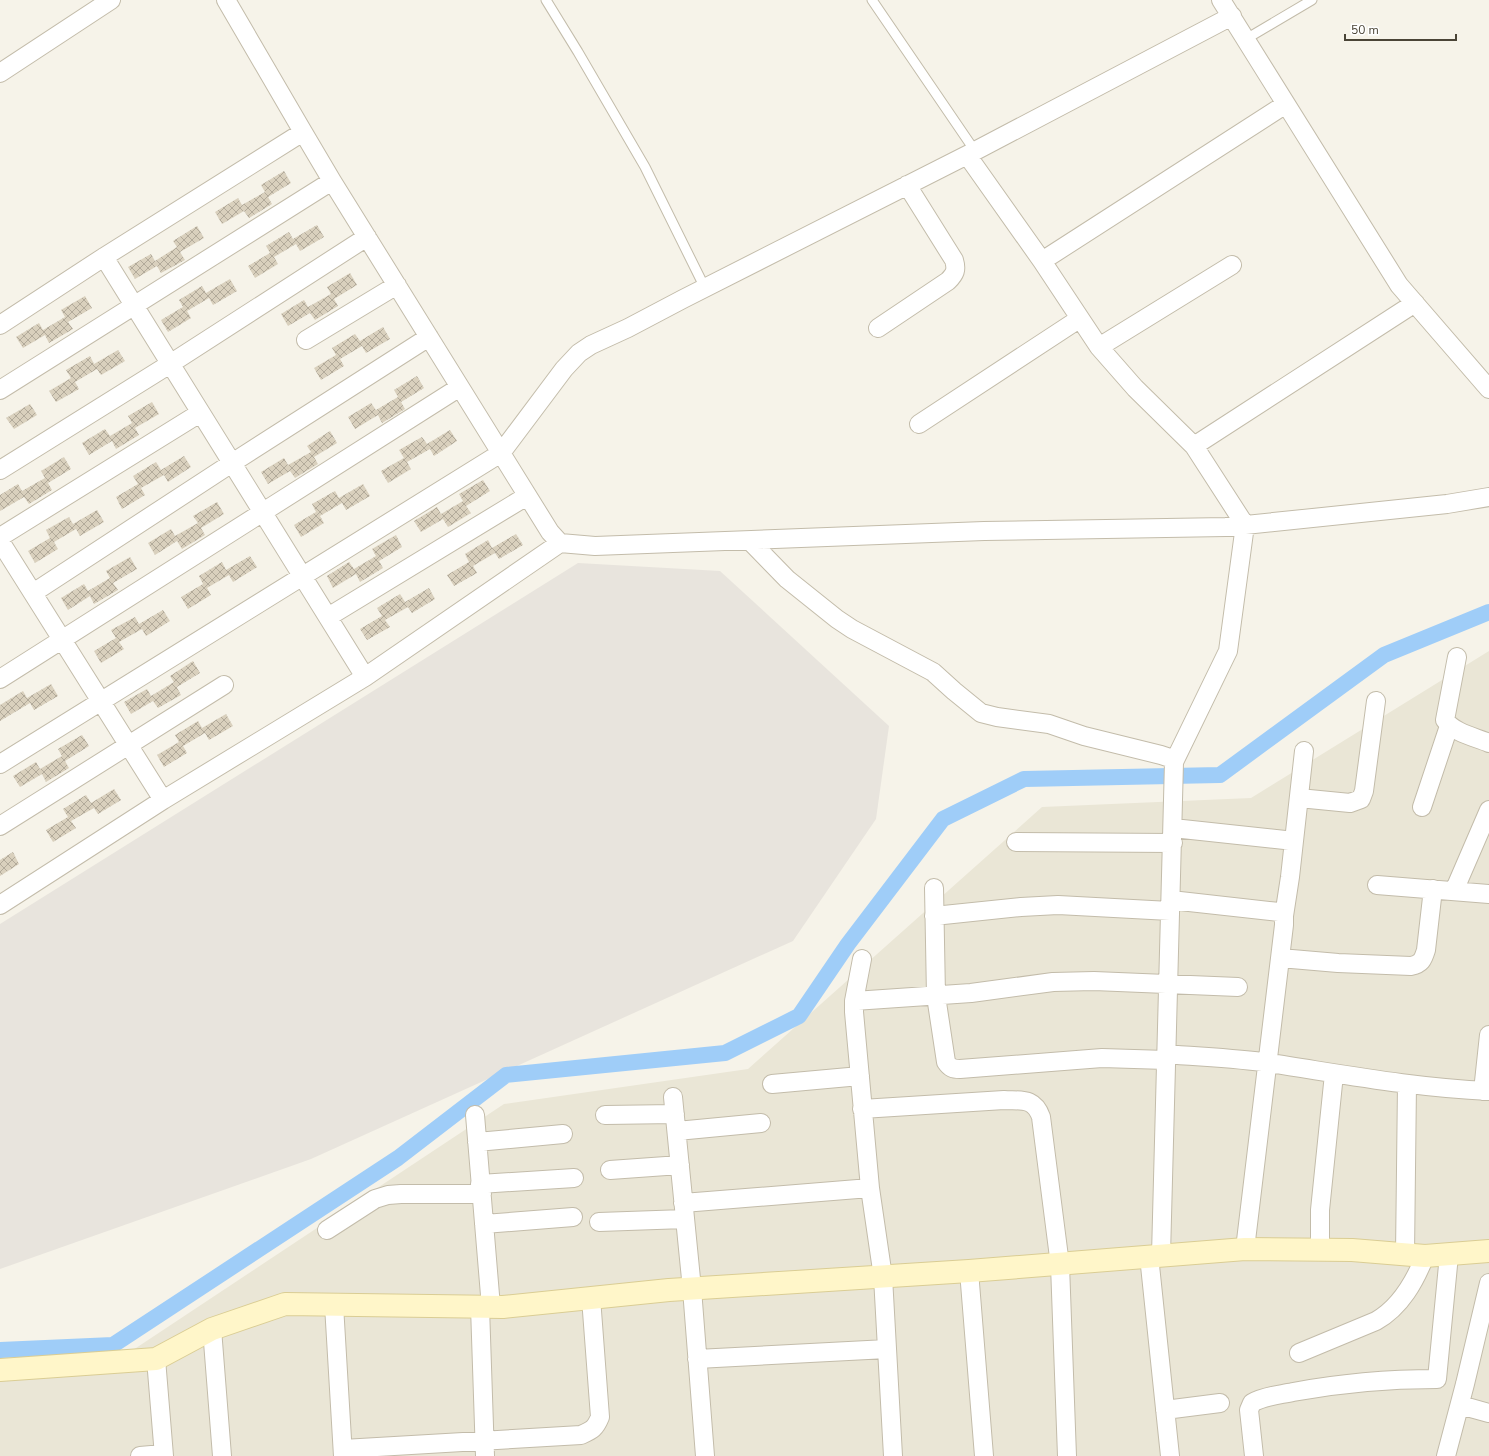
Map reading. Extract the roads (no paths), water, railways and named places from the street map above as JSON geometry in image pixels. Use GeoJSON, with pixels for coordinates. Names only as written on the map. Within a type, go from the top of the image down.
{"type":"FeatureCollection","features":[{"type":"Feature","properties":{"kind":"street"},"geometry":{"type":"LineString","coordinates":[[226,0],[332,181],[527,496],[550,532],[560,543]]}},
{"type":"Feature","properties":{"kind":"street"},"geometry":{"type":"LineString","coordinates":[[1221,0],[1399,285],[1489,389]]}},
{"type":"Feature","properties":{"kind":"street"},"geometry":{"type":"LineString","coordinates":[[0,73],[104,2]]}},
{"type":"Feature","properties":{"kind":"street"},"geometry":{"type":"LineString","coordinates":[[0,764],[501,453],[564,368],[579,353],[591,345],[628,328],[971,153],[1232,16]]}},
{"type":"Feature","properties":{"kind":"street"},"geometry":{"type":"LineString","coordinates":[[1042,261],[1286,104]]}},
{"type":"Feature","properties":{"kind":"street"},"geometry":{"type":"LineString","coordinates":[[0,325],[104,257],[302,132]]}},
{"type":"Feature","properties":{"kind":"street"},"geometry":{"type":"LineString","coordinates":[[971,153],[1099,347],[1135,388],[1194,446],[1245,525],[1228,651],[1174,766],[1166,1057],[1155,1255],[1165,1410],[1170,1456]]}},
{"type":"Feature","properties":{"kind":"street"},"geometry":{"type":"LineString","coordinates":[[0,390],[332,181]]}},
{"type":"Feature","properties":{"kind":"street"},"geometry":{"type":"LineString","coordinates":[[878,328],[948,281],[955,274],[956,267],[954,260],[907,185]]}},
{"type":"Feature","properties":{"kind":"street"},"geometry":{"type":"LineString","coordinates":[[0,470],[170,364],[367,237]]}},
{"type":"Feature","properties":{"kind":"street"},"geometry":{"type":"LineString","coordinates":[[104,257],[365,677]]}},
{"type":"Feature","properties":{"kind":"street"},"geometry":{"type":"LineString","coordinates":[[1099,347],[1232,265]]}},
{"type":"Feature","properties":{"kind":"street"},"geometry":{"type":"LineString","coordinates":[[306,340],[397,285]]}},
{"type":"Feature","properties":{"kind":"street"},"geometry":{"type":"LineString","coordinates":[[1194,446],[1415,304]]}},
{"type":"Feature","properties":{"kind":"street"},"geometry":{"type":"LineString","coordinates":[[919,424],[1080,319]]}},
{"type":"Feature","properties":{"kind":"street"},"geometry":{"type":"LineString","coordinates":[[33,593],[429,337]]}},
{"type":"Feature","properties":{"kind":"street"},"geometry":{"type":"LineString","coordinates":[[0,680],[460,387]]}},
{"type":"Feature","properties":{"kind":"street"},"geometry":{"type":"LineString","coordinates":[[0,537],[200,412]]}},
{"type":"Feature","properties":{"kind":"street"},"geometry":{"type":"LineString","coordinates":[[328,617],[527,496]]}},
{"type":"Feature","properties":{"kind":"street"},"geometry":{"type":"LineString","coordinates":[[0,905],[163,800],[365,677],[560,543],[595,546],[984,531],[1226,528],[1447,504],[1489,497]]}},
{"type":"Feature","properties":{"kind":"street"},"geometry":{"type":"LineString","coordinates":[[0,541],[163,800]]}},
{"type":"Feature","properties":{"kind":"street"},"geometry":{"type":"LineString","coordinates":[[750,541],[787,579],[837,619],[852,629],[933,672],[981,713],[996,717],[1049,724],[1084,736],[1170,758],[1174,766]]}},
{"type":"Feature","properties":{"kind":"street"},"geometry":{"type":"LineString","coordinates":[[1457,657],[1445,720],[1449,726],[1489,743]]}},
{"type":"Feature","properties":{"kind":"street"},"geometry":{"type":"LineString","coordinates":[[0,826],[224,685]]}},
{"type":"Feature","properties":{"kind":"street"},"geometry":{"type":"LineString","coordinates":[[1298,798],[1350,803],[1361,799],[1364,791],[1376,701]]}},
{"type":"Feature","properties":{"kind":"street"},"geometry":{"type":"LineString","coordinates":[[1422,807],[1449,726]]}},
{"type":"Feature","properties":{"kind":"street"},"geometry":{"type":"LineString","coordinates":[[1245,1249],[1304,751]]}},
{"type":"Feature","properties":{"kind":"street"},"geometry":{"type":"LineString","coordinates":[[1454,891],[1489,810]]}},
{"type":"Feature","properties":{"kind":"street"},"geometry":{"type":"LineString","coordinates":[[1016,842],[1173,836],[1294,841]]}},
{"type":"Feature","properties":{"kind":"street"},"geometry":{"type":"LineString","coordinates":[[1377,885],[1489,894]]}},
{"type":"Feature","properties":{"kind":"street"},"geometry":{"type":"LineString","coordinates":[[934,888],[936,996],[946,1062],[949,1067],[954,1069],[1102,1058],[1166,1057],[1268,1063],[1407,1084],[1459,1090],[1486,1091],[1489,1035]]}},
{"type":"Feature","properties":{"kind":"street"},"geometry":{"type":"LineString","coordinates":[[1280,958],[1338,963],[1411,966],[1419,964],[1424,959],[1426,950],[1433,889]]}},
{"type":"Feature","properties":{"kind":"street"},"geometry":{"type":"LineString","coordinates":[[934,916],[1021,907],[1058,905],[1170,906],[1280,912],[1284,916]]}},
{"type":"Feature","properties":{"kind":"street"},"geometry":{"type":"LineString","coordinates":[[862,959],[854,1001],[854,1012],[870,1188],[882,1277],[893,1456]]}},
{"type":"Feature","properties":{"kind":"street"},"geometry":{"type":"LineString","coordinates":[[854,1001],[936,996],[1053,982],[1094,981],[1238,987]]}},
{"type":"Feature","properties":{"kind":"street"},"geometry":{"type":"LineString","coordinates":[[1320,1250],[1320,1210],[1334,1074]]}},
{"type":"Feature","properties":{"kind":"street"},"geometry":{"type":"LineString","coordinates":[[772,1084],[860,1076]]}},
{"type":"Feature","properties":{"kind":"street"},"geometry":{"type":"LineString","coordinates":[[1299,1353],[1385,1316],[1391,1312],[1416,1278],[1407,1084]]}},
{"type":"Feature","properties":{"kind":"street"},"geometry":{"type":"LineString","coordinates":[[862,1109],[1004,1100],[1027,1101],[1034,1104],[1038,1108],[1041,1117],[1060,1264],[1067,1456]]}},
{"type":"Feature","properties":{"kind":"street"},"geometry":{"type":"LineString","coordinates":[[605,1115],[675,1114],[761,1123]]}},
{"type":"Feature","properties":{"kind":"street"},"geometry":{"type":"LineString","coordinates":[[675,1114],[692,1289],[705,1456]]}},
{"type":"Feature","properties":{"kind":"street"},"geometry":{"type":"LineString","coordinates":[[475,1115],[484,1224],[486,1307],[485,1448]]}},
{"type":"Feature","properties":{"kind":"street"},"geometry":{"type":"LineString","coordinates":[[477,1142],[563,1134]]}},
{"type":"Feature","properties":{"kind":"street"},"geometry":{"type":"LineString","coordinates":[[610,1170],[680,1165]]}},
{"type":"Feature","properties":{"kind":"street"},"geometry":{"type":"LineString","coordinates":[[327,1230],[375,1199],[388,1195],[481,1189],[574,1178]]}},
{"type":"Feature","properties":{"kind":"street"},"geometry":{"type":"LineString","coordinates":[[599,1222],[870,1188]]}},
{"type":"Feature","properties":{"kind":"street"},"geometry":{"type":"LineString","coordinates":[[484,1224],[573,1217]]}},
{"type":"Feature","properties":{"kind":"street"},"geometry":{"type":"LineString","coordinates":[[0,1370],[156,1359],[212,1329],[286,1304],[502,1307],[692,1289],[969,1271],[1245,1249],[1352,1250],[1415,1255],[1449,1255],[1489,1252]]}},
{"type":"Feature","properties":{"kind":"street"},"geometry":{"type":"LineString","coordinates":[[1438,1379],[1449,1255]]}},
{"type":"Feature","properties":{"kind":"street"},"geometry":{"type":"LineString","coordinates":[[969,1271],[984,1456]]}},
{"type":"Feature","properties":{"kind":"street"},"geometry":{"type":"LineString","coordinates":[[1446,1456],[1460,1405],[1489,1283]]}},
{"type":"Feature","properties":{"kind":"street"},"geometry":{"type":"LineString","coordinates":[[334,1305],[343,1452],[485,1448],[581,1435],[591,1431],[596,1426],[600,1417],[591,1298]]}},
{"type":"Feature","properties":{"kind":"street"},"geometry":{"type":"LineString","coordinates":[[212,1329],[222,1456]]}},
{"type":"Feature","properties":{"kind":"street"},"geometry":{"type":"LineString","coordinates":[[697,1359],[887,1349]]}},
{"type":"Feature","properties":{"kind":"street"},"geometry":{"type":"LineString","coordinates":[[140,1456],[164,1455],[156,1359]]}},
{"type":"Feature","properties":{"kind":"street"},"geometry":{"type":"LineString","coordinates":[[1254,1456],[1249,1410],[1252,1403],[1259,1399],[1309,1389],[1387,1380],[1438,1379],[1465,1384]]}},
{"type":"Feature","properties":{"kind":"street"},"geometry":{"type":"LineString","coordinates":[[1165,1410],[1220,1403]]}},
{"type":"Feature","properties":{"kind":"street"},"geometry":{"type":"LineString","coordinates":[[1460,1405],[1489,1413]]}},
{"type":"Feature","properties":{"kind":"lane"},"geometry":{"type":"LineString","coordinates":[[546,0],[641,161],[705,288]]}},
{"type":"Feature","properties":{"kind":"lane"},"geometry":{"type":"LineString","coordinates":[[872,0],[971,153]]}},
{"type":"Feature","properties":{"kind":"lane"},"geometry":{"type":"LineString","coordinates":[[1246,39],[1312,0]]}},
{"type":"Feature","properties":{"kind":"waterway"},"geometry":{"type":"LineString","coordinates":[[0,1350],[113,1345],[398,1158],[506,1075],[725,1053],[799,1016],[848,944],[943,819],[1024,779],[1220,775],[1384,655],[1489,612]]}}]}
